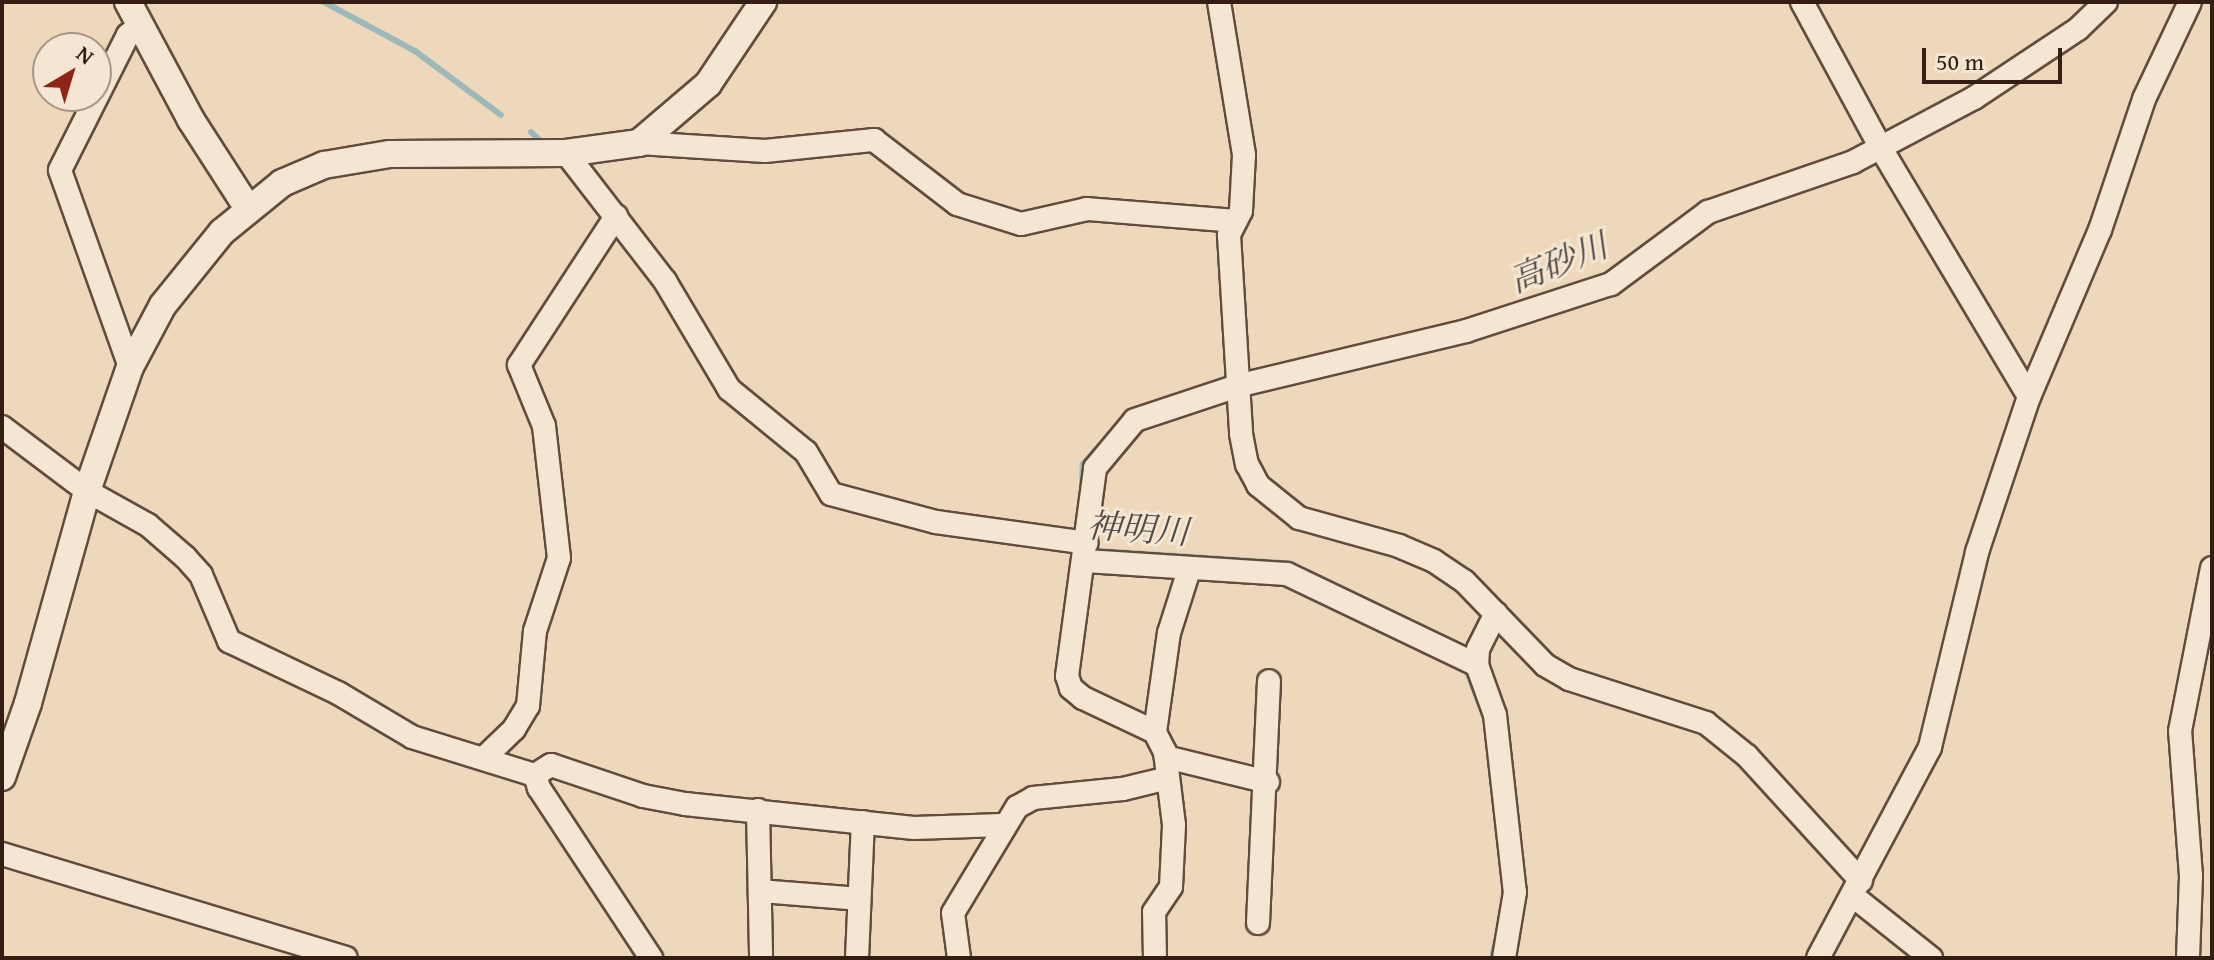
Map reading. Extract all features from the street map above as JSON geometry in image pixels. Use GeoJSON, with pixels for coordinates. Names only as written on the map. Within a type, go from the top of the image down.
{"type":"FeatureCollection","features":[{"type":"Feature","properties":{"kind":"street"},"geometry":{"type":"LineString","coordinates":[[128,2],[139,26],[247,207]]}},
{"type":"Feature","properties":{"kind":"street"},"geometry":{"type":"LineString","coordinates":[[639,143],[708,84],[763,2]]}},
{"type":"Feature","properties":{"kind":"street"},"geometry":{"type":"LineString","coordinates":[[1219,2],[1244,155],[1241,211],[1229,235],[1237,386],[1247,464],[1276,503],[1299,518],[1399,546],[1434,561],[1464,581],[1545,665],[1569,679],[1706,723],[1729,739],[1857,888],[1931,958]]}},
{"type":"Feature","properties":{"kind":"street"},"geometry":{"type":"LineString","coordinates":[[1802,2],[1882,150],[2029,397]]}},
{"type":"Feature","properties":{"kind":"street"},"geometry":{"type":"LineString","coordinates":[[1155,732],[1071,688],[1069,662],[1095,468],[1135,420],[1237,386],[1466,331],[1611,284],[1708,212],[1882,150],[1974,98],[2078,29],[2106,2]]}},
{"type":"Feature","properties":{"kind":"street"},"geometry":{"type":"LineString","coordinates":[[1818,958],[1930,747],[1977,552],[2029,397],[2100,230],[2144,99],[2190,2]]}},
{"type":"Feature","properties":{"kind":"street"},"geometry":{"type":"LineString","coordinates":[[130,367],[60,170],[128,35],[139,26]]}},
{"type":"Feature","properties":{"kind":"street"},"geometry":{"type":"LineString","coordinates":[[2,777],[50,630],[87,491],[130,367],[163,305],[247,207],[282,183],[324,165],[390,154],[566,153],[639,143],[765,151],[874,140],[957,204],[1021,224],[1087,209],[1235,221]]}},
{"type":"Feature","properties":{"kind":"street"},"geometry":{"type":"LineString","coordinates":[[566,153],[665,281],[729,389],[806,452],[831,494],[936,522],[1086,552],[1189,570],[1287,574],[1477,665]]}},
{"type":"Feature","properties":{"kind":"street"},"geometry":{"type":"LineString","coordinates":[[484,758],[514,729],[528,706],[535,631],[559,558],[544,426],[519,365],[616,216]]}},
{"type":"Feature","properties":{"kind":"street"},"geometry":{"type":"LineString","coordinates":[[2,427],[87,491],[148,525],[185,557],[201,575],[229,641],[338,693],[412,737],[535,775]]}},
{"type":"Feature","properties":{"kind":"street"},"geometry":{"type":"LineString","coordinates":[[2188,958],[2191,876],[2180,731],[2212,568]]}},
{"type":"Feature","properties":{"kind":"street"},"geometry":{"type":"LineString","coordinates":[[1155,958],[1154,912],[1171,887],[1174,825],[1167,768],[1155,732],[1169,633],[1189,570]]}},
{"type":"Feature","properties":{"kind":"street"},"geometry":{"type":"LineString","coordinates":[[1496,613],[1478,649],[1477,665],[1495,715],[1514,876],[1516,910],[1504,958]]}},
{"type":"Feature","properties":{"kind":"street"},"geometry":{"type":"LineString","coordinates":[[1258,923],[1268,782],[1269,681]]}},
{"type":"Feature","properties":{"kind":"street"},"geometry":{"type":"LineString","coordinates":[[535,775],[551,765],[643,796],[914,828],[1002,825]]}},
{"type":"Feature","properties":{"kind":"street"},"geometry":{"type":"LineString","coordinates":[[959,958],[953,913],[1002,825],[1033,798],[1123,789],[1167,768],[1268,782]]}},
{"type":"Feature","properties":{"kind":"street"},"geometry":{"type":"LineString","coordinates":[[535,775],[539,788],[651,958]]}},
{"type":"Feature","properties":{"kind":"street"},"geometry":{"type":"LineString","coordinates":[[758,810],[761,958]]}},
{"type":"Feature","properties":{"kind":"street"},"geometry":{"type":"LineString","coordinates":[[857,958],[863,822]]}},
{"type":"Feature","properties":{"kind":"street"},"geometry":{"type":"LineString","coordinates":[[2,854],[346,958]]}},
{"type":"Feature","properties":{"kind":"street"},"geometry":{"type":"LineString","coordinates":[[760,891],[859,899]]}},
{"type":"Feature","properties":{"kind":"waterway","name":"神明川"},"geometry":{"type":"LineString","coordinates":[[324,2],[415,51],[501,115]]}},
{"type":"Feature","properties":{"kind":"waterway","name":"神明川"},"geometry":{"type":"LineString","coordinates":[[531,132],[543,143]]}},
{"type":"Feature","properties":{"kind":"waterway","name":"高砂川"},"geometry":{"type":"LineString","coordinates":[[1082,487],[1083,464],[1100,445]]}},
{"type":"Feature","properties":{"kind":"waterway","name":"神明川"},"geometry":{"type":"LineString","coordinates":[[1099,551],[1287,563],[1381,607]]}},
{"type":"Feature","properties":{"kind":"waterway","name":"神明川"},"geometry":{"type":"LineString","coordinates":[[1465,667],[1480,705]]}},
{"type":"Feature","properties":{"kind":"waterway","name":"神明川"},"geometry":{"type":"LineString","coordinates":[[1492,958],[1496,940]]}}]}
